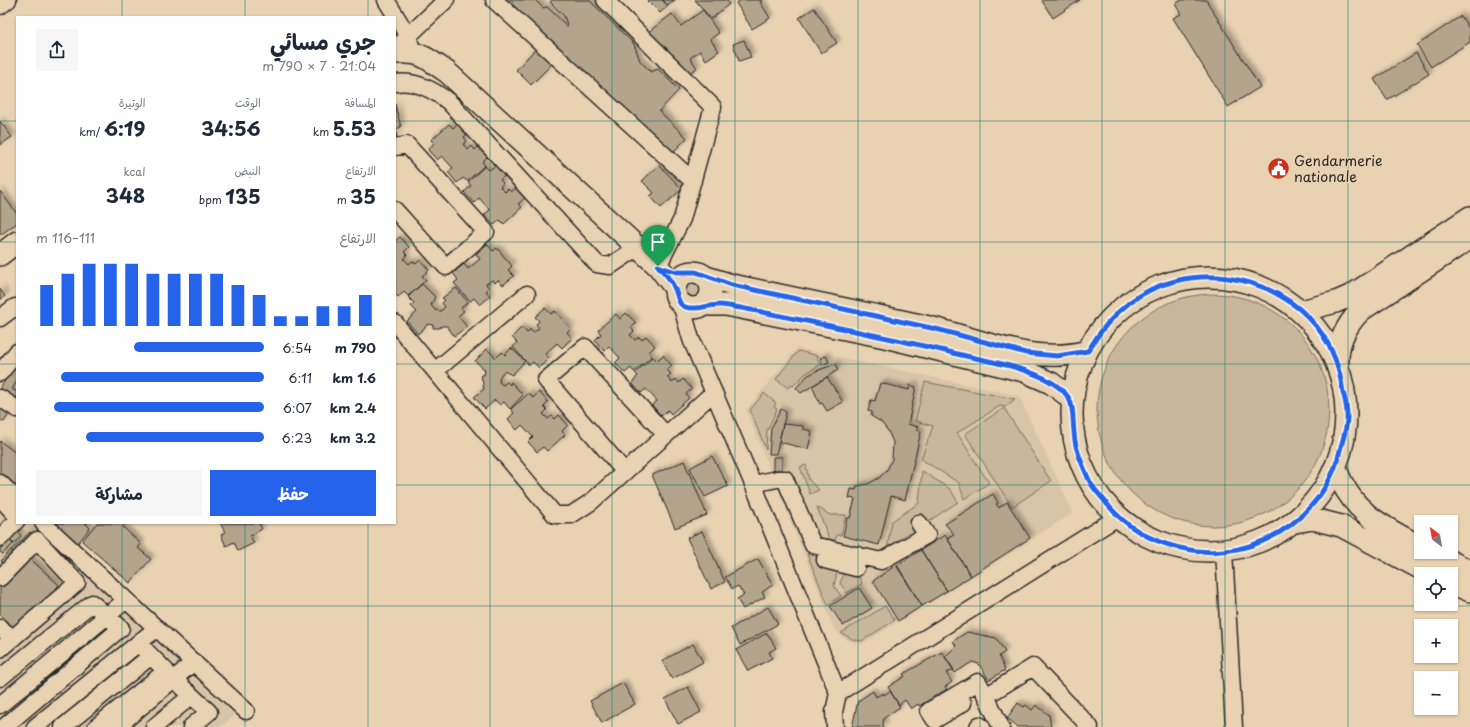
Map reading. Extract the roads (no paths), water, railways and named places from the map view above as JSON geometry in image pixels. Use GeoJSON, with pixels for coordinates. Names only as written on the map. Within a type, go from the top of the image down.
{"type":"FeatureCollection","features":[{"type":"Feature","properties":{"kind":"main road"},"geometry":{"type":"LineString","coordinates":[[403,47],[424,56],[447,72],[658,266],[680,288],[692,308],[726,305],[885,337],[1024,371],[1052,383],[1067,395],[1072,402]]}},
{"type":"Feature","properties":{"kind":"main road"},"geometry":{"type":"LineString","coordinates":[[1301,311],[1336,302],[1352,295],[1470,217]]}},
{"type":"Feature","properties":{"kind":"main road"},"geometry":{"type":"LineString","coordinates":[[1338,364],[1321,332],[1301,311],[1263,287],[1241,280],[1219,277],[1174,281],[1152,289],[1132,300],[1105,326],[1088,351],[1078,376],[1072,402],[1075,444],[1091,484],[1118,517],[1141,534],[1167,545],[1196,551],[1224,551],[1262,541],[1295,522],[1319,498],[1336,469],[1348,417],[1338,364],[1339,345],[1347,326],[1360,311],[1470,238]]}},
{"type":"Feature","properties":{"kind":"main road"},"geometry":{"type":"LineString","coordinates":[[0,255],[16,243]]}},
{"type":"Feature","properties":{"kind":"main road"},"geometry":{"type":"LineString","coordinates":[[680,288],[696,272],[706,277],[732,285],[936,329],[1026,353],[1057,356],[1088,351]]}},
{"type":"Feature","properties":{"kind":"main road"},"geometry":{"type":"LineString","coordinates":[[703,306],[712,292],[709,281],[706,277]]}},
{"type":"Feature","properties":{"kind":"main road"},"geometry":{"type":"LineString","coordinates":[[1336,469],[1345,490],[1359,508],[1377,523],[1414,543]]}},
{"type":"Feature","properties":{"kind":"main road"},"geometry":{"type":"LineString","coordinates":[[1295,522],[1313,519],[1336,524],[1418,567]]}},
{"type":"Feature","properties":{"kind":"main road"},"geometry":{"type":"LineString","coordinates":[[1446,559],[1470,570]]}},
{"type":"Feature","properties":{"kind":"main road"},"geometry":{"type":"LineString","coordinates":[[1458,587],[1470,591]]}},
{"type":"Feature","properties":{"kind":"street"},"geometry":{"type":"LineString","coordinates":[[0,6],[8,0]]}},
{"type":"Feature","properties":{"kind":"street"},"geometry":{"type":"LineString","coordinates":[[386,0],[392,16]]}},
{"type":"Feature","properties":{"kind":"street"},"geometry":{"type":"LineString","coordinates":[[396,28],[403,47],[446,0]]}},
{"type":"Feature","properties":{"kind":"street"},"geometry":{"type":"LineString","coordinates":[[494,0],[693,181]]}},
{"type":"Feature","properties":{"kind":"street"},"geometry":{"type":"LineString","coordinates":[[605,0],[713,107],[682,219],[658,266]]}},
{"type":"Feature","properties":{"kind":"street"},"geometry":{"type":"LineString","coordinates":[[396,83],[402,82],[424,87],[440,94],[449,102],[597,264],[610,266],[637,248]]}},
{"type":"Feature","properties":{"kind":"street"},"geometry":{"type":"LineString","coordinates":[[396,147],[407,144],[486,232],[446,267],[396,211]]}},
{"type":"Feature","properties":{"kind":"street"},"geometry":{"type":"LineString","coordinates":[[680,288],[691,338],[838,693],[834,712],[835,727]]}},
{"type":"Feature","properties":{"kind":"street"},"geometry":{"type":"LineString","coordinates":[[435,371],[527,294]]}},
{"type":"Feature","properties":{"kind":"street"},"geometry":{"type":"LineString","coordinates":[[0,318],[15,307],[16,308]]}},
{"type":"Feature","properties":{"kind":"street"},"geometry":{"type":"LineString","coordinates":[[396,323],[555,515],[571,515],[591,502],[714,392]]}},
{"type":"Feature","properties":{"kind":"street"},"geometry":{"type":"LineString","coordinates":[[625,472],[546,380],[585,347],[666,435]]}},
{"type":"Feature","properties":{"kind":"street"},"geometry":{"type":"LineString","coordinates":[[0,373],[16,353]]}},
{"type":"Feature","properties":{"kind":"street"},"geometry":{"type":"LineString","coordinates":[[0,398],[16,408]]}},
{"type":"Feature","properties":{"kind":"street"},"geometry":{"type":"LineString","coordinates":[[752,484],[785,479],[812,545],[881,561],[927,535],[919,523]]}},
{"type":"Feature","properties":{"kind":"street"},"geometry":{"type":"LineString","coordinates":[[0,488],[16,498]]}},
{"type":"Feature","properties":{"kind":"street"},"geometry":{"type":"LineString","coordinates":[[0,488],[16,514]]}},
{"type":"Feature","properties":{"kind":"street"},"geometry":{"type":"LineString","coordinates":[[838,693],[1118,517]]}},
{"type":"Feature","properties":{"kind":"street"},"geometry":{"type":"LineString","coordinates":[[0,538],[16,521]]}},
{"type":"Feature","properties":{"kind":"street"},"geometry":{"type":"LineString","coordinates":[[44,524],[246,711]]}},
{"type":"Feature","properties":{"kind":"street"},"geometry":{"type":"LineString","coordinates":[[0,578],[37,540],[77,583],[0,649]]}},
{"type":"Feature","properties":{"kind":"street"},"geometry":{"type":"LineString","coordinates":[[49,554],[62,542]]}},
{"type":"Feature","properties":{"kind":"street"},"geometry":{"type":"LineString","coordinates":[[1224,551],[1234,727]]}},
{"type":"Feature","properties":{"kind":"street"},"geometry":{"type":"LineString","coordinates":[[0,705],[126,600]]}},
{"type":"Feature","properties":{"kind":"street"},"geometry":{"type":"LineString","coordinates":[[0,678],[92,603],[121,628],[4,727]]}},
{"type":"Feature","properties":{"kind":"street"},"geometry":{"type":"LineString","coordinates":[[0,628],[12,638]]}},
{"type":"Feature","properties":{"kind":"street"},"geometry":{"type":"LineString","coordinates":[[35,727],[157,628]]}},
{"type":"Feature","properties":{"kind":"street"},"geometry":{"type":"LineString","coordinates":[[96,727],[166,671],[138,643]]}},
{"type":"Feature","properties":{"kind":"street"},"geometry":{"type":"LineString","coordinates":[[63,727],[150,656]]}},
{"type":"Feature","properties":{"kind":"street"},"geometry":{"type":"LineString","coordinates":[[117,727],[194,662]]}},
{"type":"Feature","properties":{"kind":"street"},"geometry":{"type":"LineString","coordinates":[[986,696],[1033,667],[1090,727]]}},
{"type":"Feature","properties":{"kind":"street"},"geometry":{"type":"LineString","coordinates":[[174,679],[209,712],[191,727]]}},
{"type":"Feature","properties":{"kind":"street"},"geometry":{"type":"LineString","coordinates":[[958,694],[978,682],[1001,727]]}},
{"type":"Feature","properties":{"kind":"street"},"geometry":{"type":"LineString","coordinates":[[154,727],[191,696]]}},
{"type":"Feature","properties":{"kind":"street"},"geometry":{"type":"LineString","coordinates":[[978,727],[979,725],[982,727]]}},
{"type":"Feature","properties":{"kind":"place","name":"Gendarmerie nationale"},"geometry":{"type":"Point","coordinates":[1279,169]}}]}
